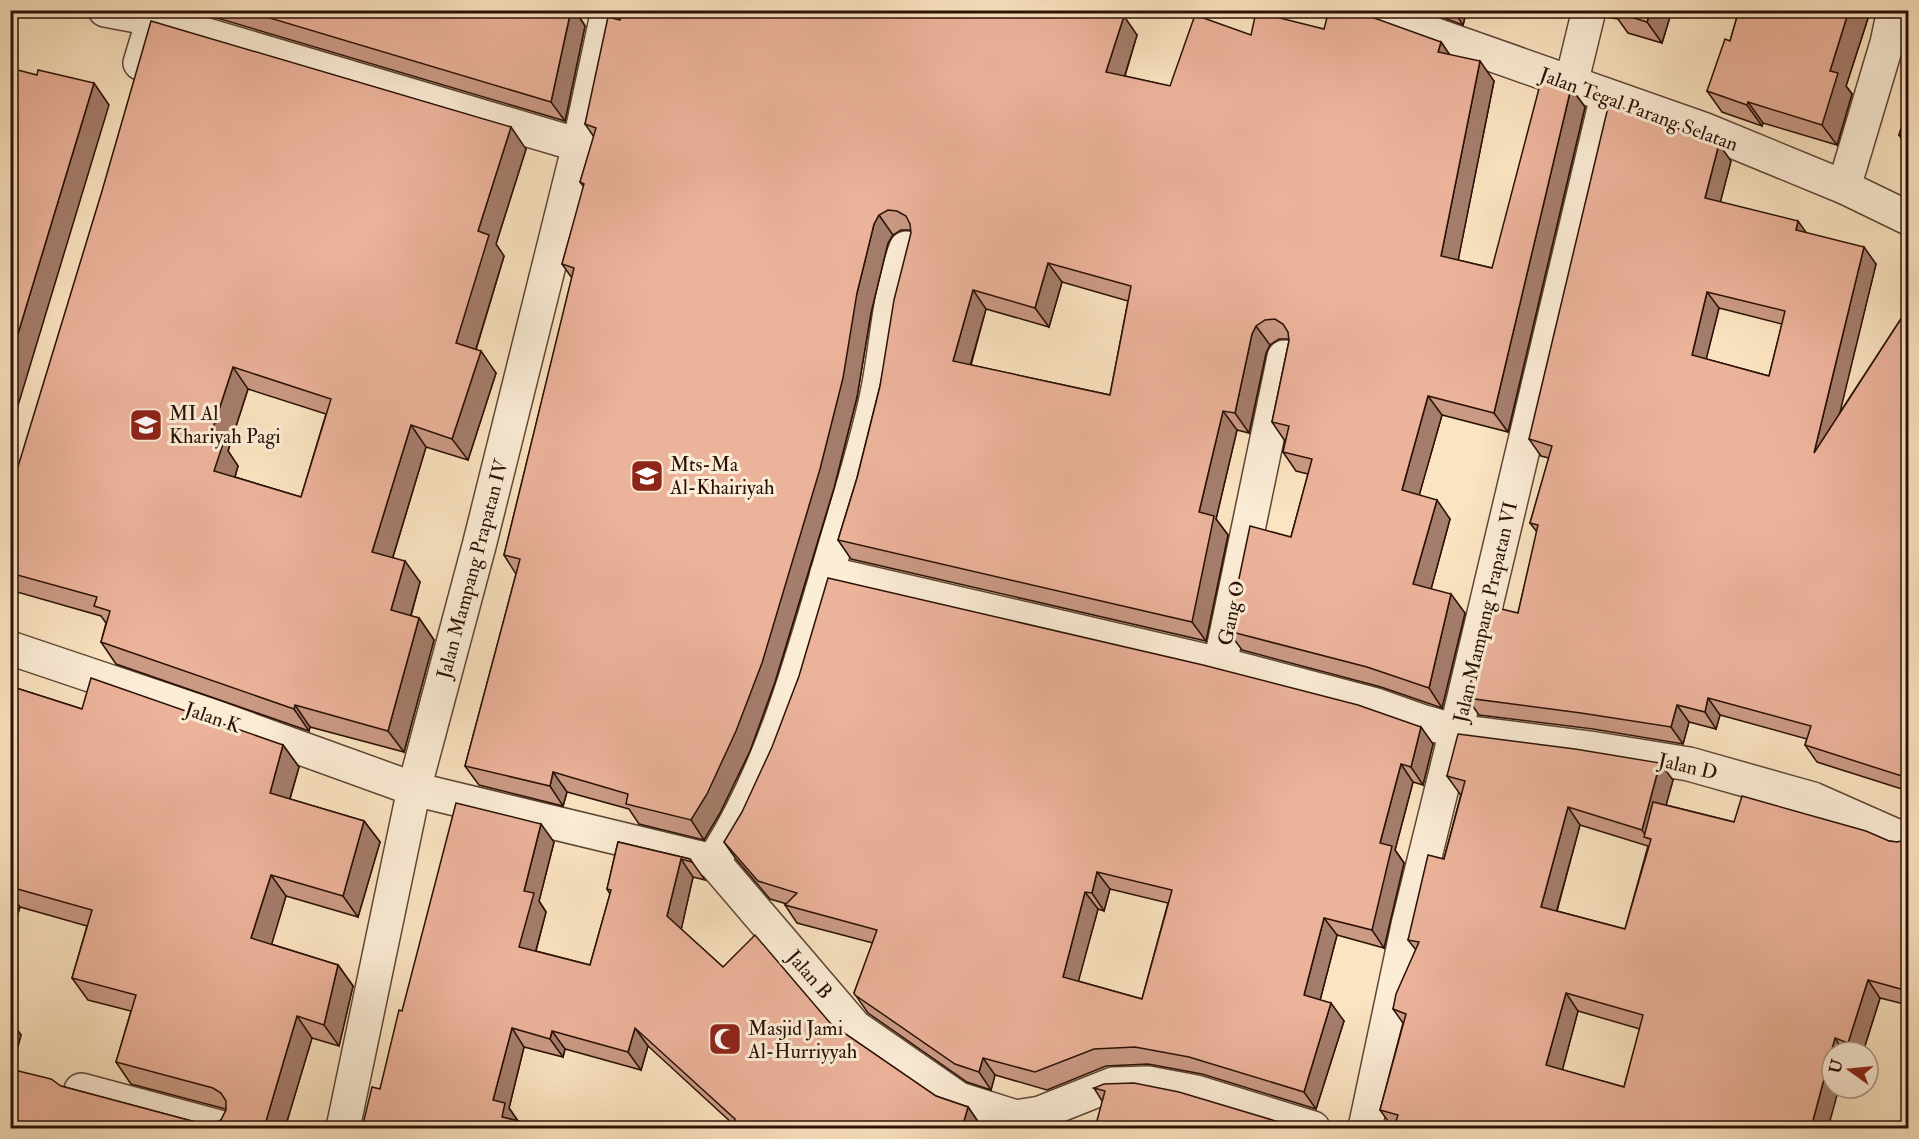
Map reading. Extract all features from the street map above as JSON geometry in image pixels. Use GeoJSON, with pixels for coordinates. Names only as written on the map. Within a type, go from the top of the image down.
{"type":"FeatureCollection","features":[{"type":"Feature","properties":{"kind":"street"},"geometry":{"type":"LineString","coordinates":[[105,10],[154,15],[579,145]]}},
{"type":"Feature","properties":{"kind":"street","name":"Jalan Mampang Prapatan IV"},"geometry":{"type":"LineString","coordinates":[[344,1128],[414,789],[479,546],[579,145],[608,10]]}},
{"type":"Feature","properties":{"kind":"street","name":"Jalan Tegal Parang Selatan"},"geometry":{"type":"LineString","coordinates":[[1365,10],[1703,129],[1844,187],[1908,218]]}},
{"type":"Feature","properties":{"kind":"street"},"geometry":{"type":"LineString","coordinates":[[1571,84],[1589,10]]}},
{"type":"Feature","properties":{"kind":"street"},"geometry":{"type":"LineString","coordinates":[[1844,187],[1887,43],[1894,10]]}},
{"type":"Feature","properties":{"kind":"street"},"geometry":{"type":"LineString","coordinates":[[131,96],[154,15]]}},
{"type":"Feature","properties":{"kind":"street","name":"Jalan Mampang Prapatan VI"},"geometry":{"type":"LineString","coordinates":[[1365,1128],[1408,925],[1607,96]]}},
{"type":"Feature","properties":{"kind":"street"},"geometry":{"type":"LineString","coordinates":[[414,789],[713,861],[737,822],[766,758],[793,688],[852,493],[875,401],[889,316],[906,248]]}},
{"type":"Feature","properties":{"kind":"street","name":"Gang O"},"geometry":{"type":"LineString","coordinates":[[1284,357],[1220,664],[1376,705],[1456,731]]}},
{"type":"Feature","properties":{"kind":"street"},"geometry":{"type":"LineString","coordinates":[[827,573],[1220,664]]}},
{"type":"Feature","properties":{"kind":"street","name":"Jalan K"},"geometry":{"type":"LineString","coordinates":[[10,648],[212,716],[414,789]]}},
{"type":"Feature","properties":{"kind":"street","name":"Jalan D"},"geometry":{"type":"LineString","coordinates":[[1456,731],[1590,748],[1689,765],[1813,799],[1908,841]]}},
{"type":"Feature","properties":{"kind":"street","name":"Jalan B"},"geometry":{"type":"LineString","coordinates":[[713,861],[855,1027],[959,1099],[1016,1117],[1040,1113],[1113,1084],[1148,1083],[1196,1092],[1313,1128]]}},
{"type":"Feature","properties":{"kind":"street"},"geometry":{"type":"LineString","coordinates":[[81,1090],[223,1128]]}},
{"type":"Feature","properties":{"kind":"building"},"geometry":{"type":"Polygon","coordinates":[[[243,10],[571,10],[551,102],[243,10]]]}},
{"type":"Feature","properties":{"kind":"building"},"geometry":{"type":"Polygon","coordinates":[[[622,10],[1107,10],[1124,16],[1106,72],[1170,86],[1195,15],[1251,35],[1256,12],[1324,29],[1329,10],[1352,10],[1441,42],[1438,52],[1480,61],[1441,256],[1492,268],[1542,77],[1571,88],[1494,413],[1428,396],[1402,490],[1437,500],[1413,584],[1451,594],[1429,688],[1367,667],[1228,631],[1250,526],[1291,537],[1312,459],[1283,452],[1289,426],[1272,422],[1289,341],[1288,332],[1283,324],[1275,319],[1265,320],[1256,326],[1252,334],[1235,413],[1223,411],[1199,512],[1214,516],[1192,622],[838,540],[857,478],[880,386],[894,300],[911,233],[906,216],[897,211],[888,210],[879,215],[874,224],[857,293],[843,378],[820,469],[762,663],[736,731],[707,794],[691,820],[626,804],[628,794],[553,772],[550,786],[465,766],[520,559],[504,555],[574,268],[562,264],[584,184],[580,182],[596,128],[585,124],[608,17],[620,20],[622,10]],[[1048,263],[1035,308],[973,290],[953,361],[1110,395],[1131,286],[1048,263]]]}},
{"type":"Feature","properties":{"kind":"building"},"geometry":{"type":"Polygon","coordinates":[[[1614,10],[1651,10],[1647,22],[1614,12],[1614,10]]]}},
{"type":"Feature","properties":{"kind":"building"},"geometry":{"type":"Polygon","coordinates":[[[1739,10],[1849,10],[1830,71],[1838,73],[1822,125],[1748,102],[1747,105],[1707,91],[1725,39],[1730,41],[1739,10]]]}},
{"type":"Feature","properties":{"kind":"building"},"geometry":{"type":"Polygon","coordinates":[[[1908,10],[1908,25],[1903,24],[1908,10]]]}},
{"type":"Feature","properties":{"kind":"building"},"geometry":{"type":"Polygon","coordinates":[[[151,21],[511,127],[478,231],[489,235],[456,343],[481,351],[452,439],[411,425],[372,552],[405,561],[391,610],[419,618],[388,731],[295,705],[294,709],[101,642],[110,611],[94,606],[97,597],[10,573],[10,486],[13,483],[151,21]],[[233,367],[209,440],[223,444],[214,471],[301,497],[331,399],[233,367]]]}},
{"type":"Feature","properties":{"kind":"building"},"geometry":{"type":"Polygon","coordinates":[[[10,68],[37,75],[38,70],[94,83],[10,360],[10,68]]]}},
{"type":"Feature","properties":{"kind":"building"},"geometry":{"type":"Polygon","coordinates":[[[1609,103],[1719,144],[1705,198],[1798,221],[1796,230],[1864,247],[1814,453],[1908,308],[1908,778],[1805,745],[1811,726],[1708,698],[1705,712],[1677,705],[1671,727],[1467,698],[1489,606],[1518,613],[1538,525],[1530,523],[1552,446],[1529,439],[1609,103]],[[1707,292],[1692,355],[1769,376],[1785,311],[1707,292]]]}},
{"type":"Feature","properties":{"kind":"building"},"geometry":{"type":"Polygon","coordinates":[[[1908,108],[1908,139],[1899,135],[1908,108]]]}},
{"type":"Feature","properties":{"kind":"building"},"geometry":{"type":"Polygon","coordinates":[[[828,578],[1203,665],[1358,705],[1421,727],[1411,767],[1401,764],[1380,843],[1392,846],[1372,930],[1324,918],[1304,995],[1331,1003],[1304,1092],[1189,1057],[1135,1047],[1094,1049],[1035,1072],[983,1058],[979,1072],[955,1064],[855,995],[877,930],[785,905],[797,893],[758,881],[724,842],[742,812],[772,747],[799,676],[828,578]],[[1097,872],[1092,893],[1085,892],[1063,977],[1142,999],[1172,890],[1097,872]]]}},
{"type":"Feature","properties":{"kind":"building"},"geometry":{"type":"Polygon","coordinates":[[[91,678],[283,745],[270,793],[364,821],[343,896],[271,875],[251,938],[338,965],[324,1025],[297,1016],[264,1128],[10,1128],[10,1069],[51,1079],[61,1086],[203,1124],[212,1124],[221,1120],[226,1110],[226,1101],[221,1093],[213,1088],[116,1062],[136,995],[72,978],[92,910],[10,887],[10,686],[82,709],[91,678]]]}},
{"type":"Feature","properties":{"kind":"building"},"geometry":{"type":"Polygon","coordinates":[[[1458,734],[1660,763],[1642,830],[1568,807],[1541,907],[1625,929],[1651,839],[1644,837],[1653,802],[1734,822],[1742,796],[1866,831],[1889,841],[1908,843],[1908,991],[1868,980],[1849,1040],[1835,1038],[1834,1040],[1820,1040],[1820,1094],[1812,1124],[1824,1127],[1394,1128],[1398,1115],[1380,1110],[1406,1014],[1393,1009],[1396,994],[1419,942],[1408,940],[1428,855],[1444,859],[1465,781],[1447,776],[1458,734]],[[1566,993],[1546,1065],[1624,1087],[1643,1015],[1566,993]]]}},
{"type":"Feature","properties":{"kind":"building"},"geometry":{"type":"Polygon","coordinates":[[[456,803],[541,824],[524,891],[534,893],[519,947],[590,965],[611,890],[607,889],[618,842],[690,859],[692,862],[681,859],[667,916],[723,967],[755,935],[831,1024],[936,1096],[968,1107],[962,1128],[732,1128],[735,1119],[635,1028],[628,1052],[552,1031],[550,1039],[512,1028],[493,1100],[505,1103],[502,1117],[548,1128],[381,1128],[363,1124],[372,1087],[380,1089],[399,1010],[402,1011],[456,803]]]}},
{"type":"Feature","properties":{"kind":"building"},"geometry":{"type":"Polygon","coordinates":[[[1134,1083],[1179,1092],[1299,1128],[1095,1128],[1105,1091],[1094,1088],[1104,1084],[1134,1083]]]}},
{"type":"Feature","properties":{"kind":"place","name":"MI Al Khariyah Pagi"},"geometry":{"type":"Point","coordinates":[146,425]}},
{"type":"Feature","properties":{"kind":"place","name":"Mts-Ma Al-Khairiyah"},"geometry":{"type":"Point","coordinates":[647,476]}},
{"type":"Feature","properties":{"kind":"place","name":"Masjid Jami Al-Hurriyyah"},"geometry":{"type":"Point","coordinates":[725,1039]}}]}
